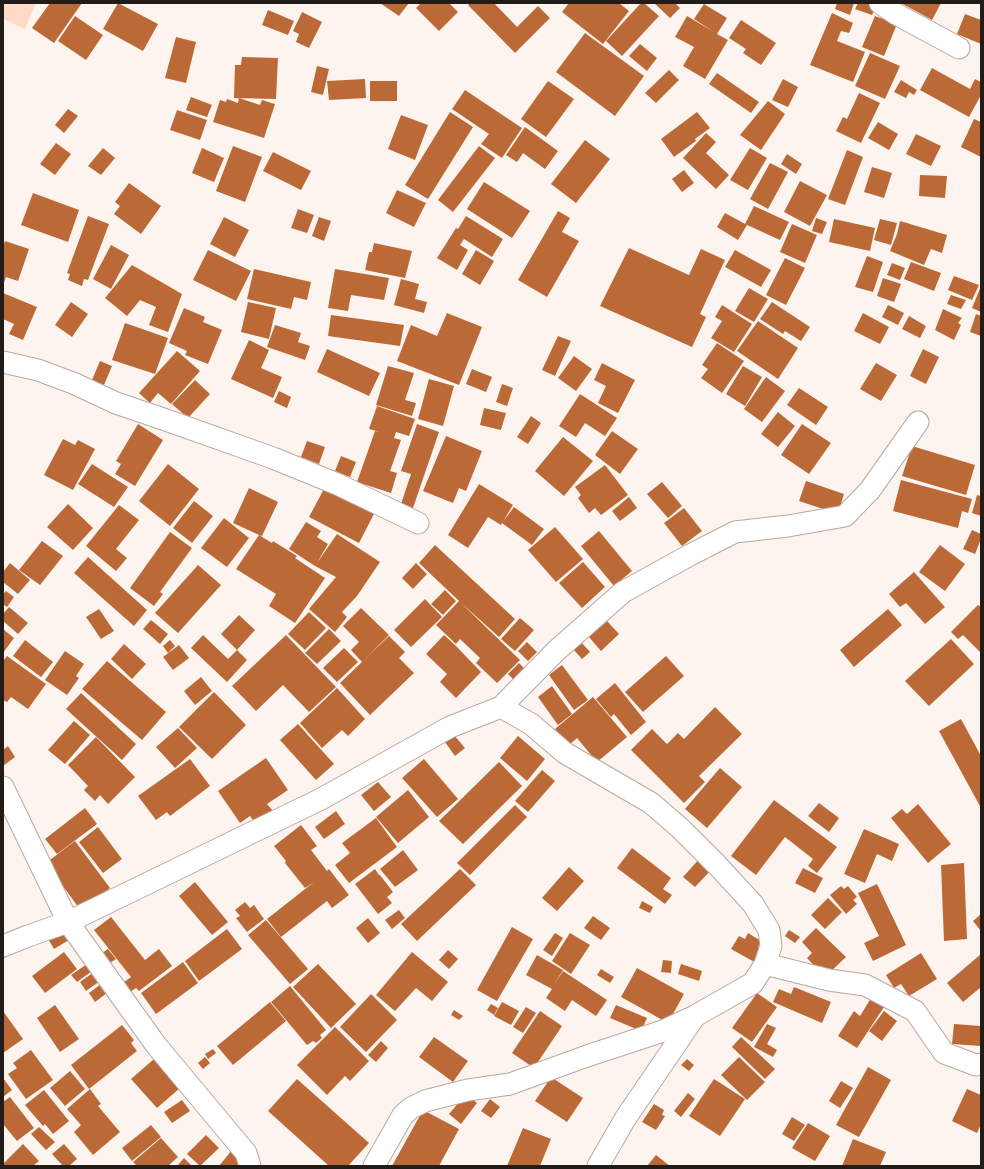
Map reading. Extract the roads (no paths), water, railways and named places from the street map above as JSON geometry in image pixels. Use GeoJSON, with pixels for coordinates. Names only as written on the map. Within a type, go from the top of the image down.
{"type":"FeatureCollection","features":[{"type":"Feature","properties":{"kind":"street"},"geometry":{"type":"LineString","coordinates":[[880,3],[896,14],[959,48]]}},
{"type":"Feature","properties":{"kind":"street"},"geometry":{"type":"LineString","coordinates":[[3,362],[38,370],[73,383],[116,403],[273,458],[337,484],[418,523]]}},
{"type":"Feature","properties":{"kind":"street"},"geometry":{"type":"LineString","coordinates":[[3,946],[68,922],[321,799],[450,727],[501,707],[556,651],[623,592],[676,562],[735,532],[788,526],[845,516],[870,490],[918,422]]}},
{"type":"Feature","properties":{"kind":"street"},"geometry":{"type":"LineString","coordinates":[[374,1166],[403,1115],[418,1104],[468,1090],[510,1084],[587,1056],[663,1031],[695,1016],[752,983],[765,964],[771,946],[769,930],[753,904],[680,828],[651,803],[565,752],[531,724],[501,707]]}},
{"type":"Feature","properties":{"kind":"street"},"geometry":{"type":"LineString","coordinates":[[3,787],[68,922],[156,1044],[246,1153],[250,1166]]}},
{"type":"Feature","properties":{"kind":"street"},"geometry":{"type":"LineString","coordinates":[[765,964],[829,980],[865,985],[915,1011],[944,1053],[976,1065],[981,1064]]}},
{"type":"Feature","properties":{"kind":"street"},"geometry":{"type":"LineString","coordinates":[[598,1166],[624,1119],[695,1016]]}}]}
